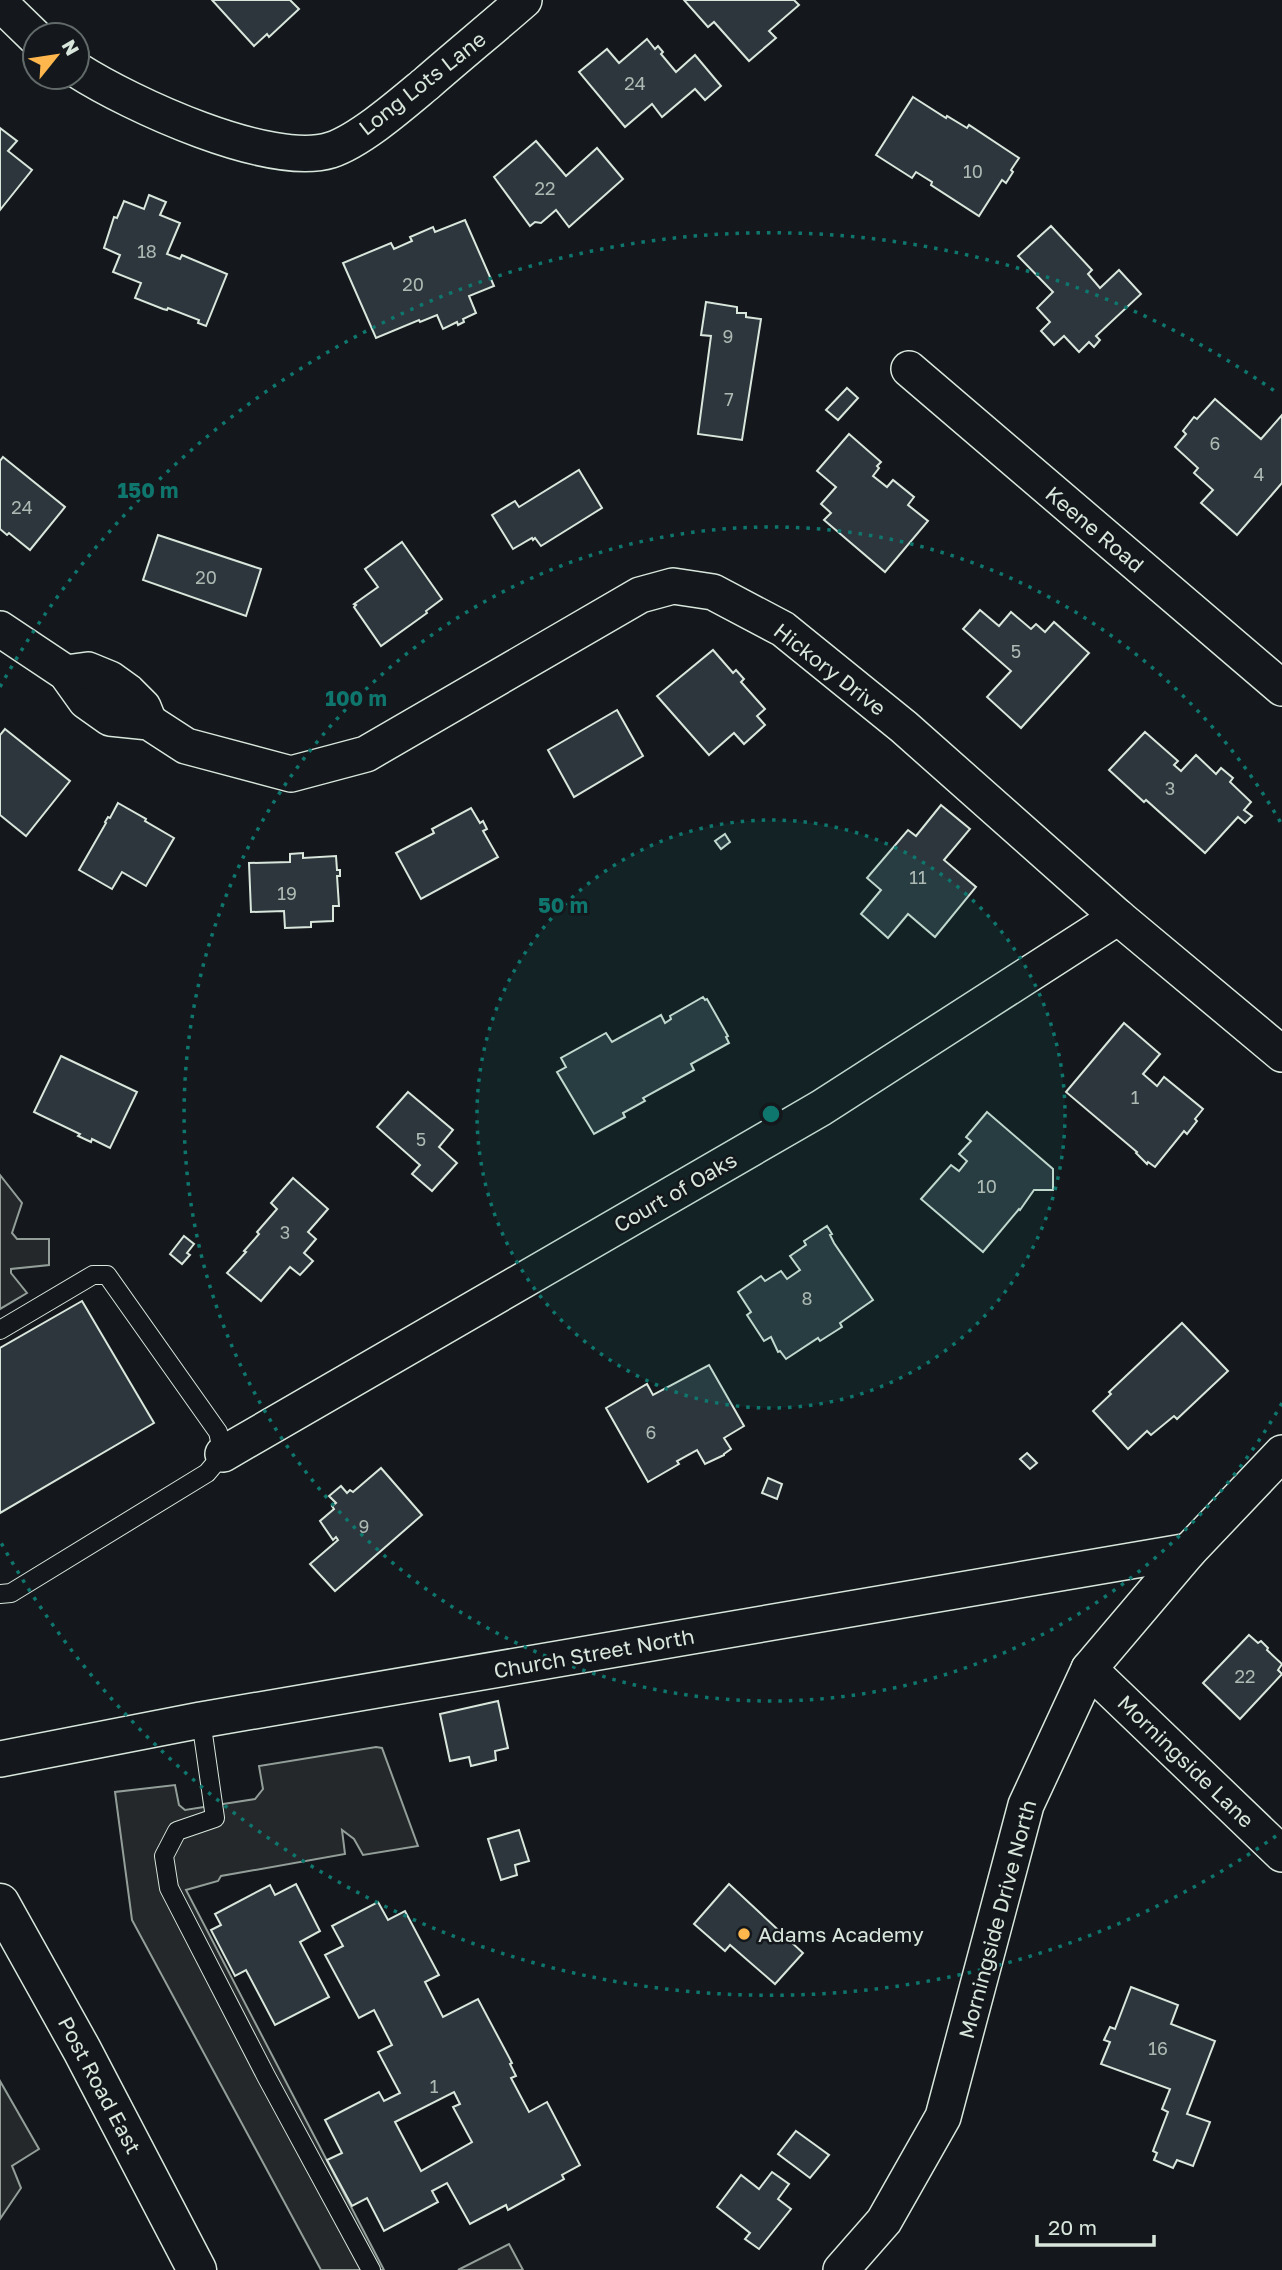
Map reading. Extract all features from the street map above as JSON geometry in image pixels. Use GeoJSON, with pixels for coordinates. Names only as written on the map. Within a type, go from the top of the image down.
{"type":"FeatureCollection","features":[{"type":"Feature","properties":{"kind":"main road","name":"Post Road East"},"geometry":{"type":"LineString","coordinates":[[0,1903],[82,2050],[197,2270]]}},
{"type":"Feature","properties":{"kind":"street","name":"Long Lots Lane"},"geometry":{"type":"LineString","coordinates":[[91,79],[170,118],[219,136],[263,148],[306,154],[332,150],[367,130],[400,106],[524,0]]}},
{"type":"Feature","properties":{"kind":"street"},"geometry":{"type":"LineString","coordinates":[[0,3],[21,23]]}},
{"type":"Feature","properties":{"kind":"street","name":"Keene Road"},"geometry":{"type":"LineString","coordinates":[[909,369],[1282,688]]}},
{"type":"Feature","properties":{"kind":"street","name":"Hickory Drive"},"geometry":{"type":"LineString","coordinates":[[0,629],[66,673],[86,701],[110,718],[149,722],[186,746],[291,774],[366,754],[640,595],[673,586],[713,592],[783,629],[904,727],[1118,917],[1282,1054]]}},
{"type":"Feature","properties":{"kind":"street","name":"Court of Oaks"},"geometry":{"type":"LineString","coordinates":[[223,1454],[821,1108],[1118,917]]}},
{"type":"Feature","properties":{"kind":"street","name":"Morningside Drive North"},"geometry":{"type":"LineString","coordinates":[[841,2270],[884,2221],[943,2118],[1026,1805],[1089,1669],[1189,1551],[1282,1452]]}},
{"type":"Feature","properties":{"kind":"street","name":"Church Street North"},"geometry":{"type":"LineString","coordinates":[[0,1759],[201,1720],[1189,1551]]}},
{"type":"Feature","properties":{"kind":"street","name":"Morningside Lane"},"geometry":{"type":"LineString","coordinates":[[1089,1669],[1282,1854]]}},
{"type":"Feature","properties":{"kind":"lane"},"geometry":{"type":"LineString","coordinates":[[0,1329],[93,1275],[107,1275],[218,1432],[223,1454],[206,1473],[195,1480],[11,1593],[0,1594]]}},
{"type":"Feature","properties":{"kind":"lane"},"geometry":{"type":"LineString","coordinates":[[201,1720],[215,1818],[177,1831],[164,1856],[169,1888],[272,2088],[371,2270]]}},
{"type":"Feature","properties":{"kind":"shaded area"},"geometry":{"type":"Polygon","coordinates":[[[0,1175],[22,1203],[12,1233],[17,1239],[49,1239],[49,1265],[11,1269],[11,1273],[27,1293],[0,1309],[0,1175]]]}},
{"type":"Feature","properties":{"kind":"shaded area"},"geometry":{"type":"Polygon","coordinates":[[[382,1748],[418,1846],[363,1855],[354,1839],[342,1830],[345,1854],[221,1876],[218,1881],[186,1890],[384,2270],[321,2270],[132,1920],[115,1792],[175,1785],[179,1805],[185,1810],[255,1799],[263,1789],[259,1766],[382,1748]]]}},
{"type":"Feature","properties":{"kind":"shaded area"},"geometry":{"type":"Polygon","coordinates":[[[0,2081],[39,2149],[12,2166],[21,2188],[0,2219],[0,2081]]]}},
{"type":"Feature","properties":{"kind":"shaded area"},"geometry":{"type":"Polygon","coordinates":[[[509,2244],[523,2270],[458,2270],[509,2244]]]}},
{"type":"Feature","properties":{"kind":"building"},"geometry":{"type":"Polygon","coordinates":[[[212,0],[290,0],[299,9],[269,37],[267,34],[254,46],[212,0]]]}},
{"type":"Feature","properties":{"kind":"building"},"geometry":{"type":"Polygon","coordinates":[[[684,0],[794,0],[799,5],[769,31],[776,38],[749,61],[714,22],[708,27],[684,0]]]}},
{"type":"Feature","properties":{"kind":"building"},"geometry":{"type":"Polygon","coordinates":[[[647,39],[655,49],[658,46],[676,72],[695,55],[721,86],[705,100],[695,89],[662,117],[652,104],[625,127],[579,72],[607,49],[619,63],[647,39]]]}},
{"type":"Feature","properties":{"kind":"building"},"geometry":{"type":"Polygon","coordinates":[[[913,97],[946,118],[947,116],[967,128],[969,125],[1019,158],[1006,183],[1002,180],[979,216],[916,172],[912,178],[876,155],[913,97]]]}},
{"type":"Feature","properties":{"kind":"building"},"geometry":{"type":"Polygon","coordinates":[[[0,128],[17,141],[8,151],[32,170],[0,210],[0,128]]]}},
{"type":"Feature","properties":{"kind":"building"},"geometry":{"type":"Polygon","coordinates":[[[536,141],[566,176],[597,148],[623,179],[569,227],[556,210],[541,223],[535,222],[530,226],[494,177],[536,141]]]}},
{"type":"Feature","properties":{"kind":"building"},"geometry":{"type":"Polygon","coordinates":[[[149,195],[166,202],[160,215],[180,223],[167,254],[180,259],[182,255],[227,274],[206,326],[198,323],[199,320],[135,298],[141,283],[113,272],[120,255],[104,248],[114,217],[117,218],[124,201],[144,209],[149,195]]]}},
{"type":"Feature","properties":{"kind":"building"},"geometry":{"type":"Polygon","coordinates":[[[465,220],[494,286],[469,296],[476,313],[463,319],[464,322],[458,325],[457,322],[443,329],[437,315],[376,338],[343,263],[391,243],[394,249],[412,241],[410,237],[433,227],[435,232],[465,220]]]}},
{"type":"Feature","properties":{"kind":"building"},"geometry":{"type":"Polygon","coordinates":[[[1051,226],[1092,270],[1088,274],[1100,288],[1119,270],[1141,294],[1096,336],[1100,340],[1094,347],[1089,342],[1079,352],[1064,336],[1054,345],[1041,331],[1050,322],[1037,308],[1053,292],[1018,256],[1051,226]]]}},
{"type":"Feature","properties":{"kind":"building"},"geometry":{"type":"Polygon","coordinates":[[[706,302],[737,307],[737,313],[746,313],[746,317],[761,319],[742,440],[698,434],[711,336],[701,335],[706,302]]]}},
{"type":"Feature","properties":{"kind":"building"},"geometry":{"type":"Polygon","coordinates":[[[847,388],[858,398],[838,420],[826,410],[847,388]]]}},
{"type":"Feature","properties":{"kind":"building"},"geometry":{"type":"Polygon","coordinates":[[[1215,399],[1261,439],[1282,415],[1282,483],[1237,535],[1201,503],[1213,490],[1194,473],[1198,468],[1175,447],[1186,434],[1183,431],[1194,417],[1197,419],[1215,399]]]}},
{"type":"Feature","properties":{"kind":"building"},"geometry":{"type":"Polygon","coordinates":[[[849,434],[881,462],[873,476],[887,487],[893,480],[914,497],[908,505],[928,521],[885,572],[824,520],[831,513],[821,504],[836,487],[817,471],[849,434]]]}},
{"type":"Feature","properties":{"kind":"building"},"geometry":{"type":"Polygon","coordinates":[[[3,457],[65,507],[30,550],[0,529],[0,461],[3,457]]]}},
{"type":"Feature","properties":{"kind":"building"},"geometry":{"type":"Polygon","coordinates":[[[579,470],[602,508],[541,546],[532,538],[513,549],[492,515],[515,501],[519,507],[579,470]]]}},
{"type":"Feature","properties":{"kind":"building"},"geometry":{"type":"Polygon","coordinates":[[[158,535],[261,569],[246,616],[143,580],[158,535]]]}},
{"type":"Feature","properties":{"kind":"building"},"geometry":{"type":"Polygon","coordinates":[[[402,542],[442,599],[381,646],[354,604],[378,587],[365,569],[402,542]]]}},
{"type":"Feature","properties":{"kind":"building"},"geometry":{"type":"Polygon","coordinates":[[[980,610],[999,626],[1011,612],[1031,629],[1036,624],[1045,632],[1054,622],[1089,653],[1021,728],[987,697],[1011,671],[963,629],[980,610]]]}},
{"type":"Feature","properties":{"kind":"building"},"geometry":{"type":"Polygon","coordinates":[[[713,650],[733,673],[736,670],[744,679],[741,682],[765,709],[757,716],[765,725],[744,744],[734,733],[709,755],[657,696],[713,650]]]}},
{"type":"Feature","properties":{"kind":"building"},"geometry":{"type":"Polygon","coordinates":[[[617,710],[643,756],[574,797],[548,750],[617,710]]]}},
{"type":"Feature","properties":{"kind":"building"},"geometry":{"type":"Polygon","coordinates":[[[5,729],[70,781],[26,836],[0,815],[0,735],[5,729]]]}},
{"type":"Feature","properties":{"kind":"building"},"geometry":{"type":"Polygon","coordinates":[[[1145,732],[1178,761],[1174,765],[1181,771],[1196,755],[1216,774],[1221,768],[1233,778],[1230,782],[1251,802],[1244,810],[1252,816],[1245,823],[1238,817],[1205,853],[1109,770],[1145,732]]]}},
{"type":"Feature","properties":{"kind":"building"},"geometry":{"type":"Polygon","coordinates":[[[118,803],[174,838],[146,886],[122,872],[112,889],[79,870],[118,803]]]}},
{"type":"Feature","properties":{"kind":"building"},"geometry":{"type":"Polygon","coordinates":[[[941,805],[970,829],[944,860],[976,887],[935,937],[908,914],[888,938],[861,914],[881,890],[867,878],[908,830],[916,836],[941,805]]]}},
{"type":"Feature","properties":{"kind":"building"},"geometry":{"type":"Polygon","coordinates":[[[471,808],[480,823],[483,821],[487,829],[483,831],[498,857],[421,899],[396,853],[434,833],[432,829],[471,808]]]}},
{"type":"Feature","properties":{"kind":"building"},"geometry":{"type":"Polygon","coordinates":[[[725,834],[730,842],[721,849],[715,841],[725,834]]]}},
{"type":"Feature","properties":{"kind":"building"},"geometry":{"type":"Polygon","coordinates":[[[303,853],[303,858],[336,856],[337,870],[340,870],[340,876],[337,876],[339,906],[333,906],[333,921],[311,922],[311,927],[285,928],[284,911],[251,912],[249,863],[290,862],[290,854],[303,853]]]}},
{"type":"Feature","properties":{"kind":"building"},"geometry":{"type":"Polygon","coordinates":[[[703,997],[707,999],[728,1036],[726,1037],[729,1043],[691,1064],[694,1070],[643,1098],[645,1101],[623,1113],[625,1117],[594,1134],[557,1072],[566,1067],[561,1058],[606,1033],[612,1042],[661,1015],[665,1023],[671,1019],[670,1016],[703,997]]]}},
{"type":"Feature","properties":{"kind":"building"},"geometry":{"type":"Polygon","coordinates":[[[1124,1023],[1160,1054],[1143,1074],[1157,1086],[1164,1077],[1203,1109],[1187,1134],[1184,1131],[1155,1167],[1148,1162],[1147,1164],[1137,1152],[1066,1092],[1124,1023]]]}},
{"type":"Feature","properties":{"kind":"building"},"geometry":{"type":"Polygon","coordinates":[[[61,1056],[137,1092],[110,1148],[92,1139],[91,1142],[78,1136],[80,1134],[34,1112],[61,1056]]]}},
{"type":"Feature","properties":{"kind":"building"},"geometry":{"type":"Polygon","coordinates":[[[408,1092],[453,1130],[439,1147],[457,1163],[432,1191],[412,1174],[420,1165],[377,1127],[408,1092]]]}},
{"type":"Feature","properties":{"kind":"building"},"geometry":{"type":"Polygon","coordinates":[[[987,1112],[1053,1169],[1053,1190],[1034,1190],[983,1252],[921,1199],[951,1165],[959,1171],[967,1161],[959,1154],[971,1141],[966,1137],[987,1112]]]}},
{"type":"Feature","properties":{"kind":"building"},"geometry":{"type":"Polygon","coordinates":[[[293,1178],[328,1209],[308,1232],[316,1239],[304,1253],[313,1261],[300,1275],[290,1267],[261,1301],[227,1273],[277,1209],[271,1203],[293,1178]]]}},
{"type":"Feature","properties":{"kind":"building"},"geometry":{"type":"Polygon","coordinates":[[[827,1226],[834,1243],[873,1300],[840,1323],[842,1327],[820,1341],[818,1338],[786,1359],[778,1352],[771,1337],[764,1341],[747,1315],[751,1312],[738,1292],[761,1276],[765,1281],[781,1271],[787,1279],[800,1270],[790,1256],[806,1245],[804,1241],[827,1226]]]}},
{"type":"Feature","properties":{"kind":"building"},"geometry":{"type":"Polygon","coordinates":[[[184,1236],[194,1244],[187,1253],[190,1255],[182,1264],[170,1254],[184,1236]]]}},
{"type":"Feature","properties":{"kind":"building"},"geometry":{"type":"Polygon","coordinates":[[[82,1301],[154,1423],[0,1513],[0,1348],[82,1301]]]}},
{"type":"Feature","properties":{"kind":"building"},"geometry":{"type":"Polygon","coordinates":[[[1182,1323],[1228,1371],[1177,1419],[1174,1416],[1151,1435],[1147,1431],[1128,1449],[1093,1411],[1111,1394],[1109,1392],[1182,1323]]]}},
{"type":"Feature","properties":{"kind":"building"},"geometry":{"type":"Polygon","coordinates":[[[709,1365],[744,1426],[724,1438],[731,1449],[724,1455],[705,1464],[697,1450],[648,1482],[606,1408],[647,1384],[653,1395],[709,1365]]]}},
{"type":"Feature","properties":{"kind":"building"},"geometry":{"type":"Polygon","coordinates":[[[1027,1453],[1037,1463],[1030,1469],[1020,1459],[1027,1453]]]}},
{"type":"Feature","properties":{"kind":"building"},"geometry":{"type":"Polygon","coordinates":[[[381,1468],[422,1515],[335,1591],[310,1564],[338,1540],[336,1537],[333,1540],[320,1521],[334,1509],[332,1506],[336,1503],[329,1496],[341,1486],[347,1493],[350,1490],[353,1492],[381,1468]]]}},
{"type":"Feature","properties":{"kind":"building"},"geometry":{"type":"Polygon","coordinates":[[[768,1478],[782,1484],[777,1499],[762,1493],[768,1478]]]}},
{"type":"Feature","properties":{"kind":"building"},"geometry":{"type":"Polygon","coordinates":[[[1249,1635],[1258,1643],[1261,1641],[1282,1664],[1278,1670],[1282,1674],[1240,1719],[1203,1683],[1249,1635]]]}},
{"type":"Feature","properties":{"kind":"building"},"geometry":{"type":"Polygon","coordinates":[[[498,1701],[508,1748],[495,1751],[496,1760],[471,1766],[469,1757],[450,1761],[440,1714],[498,1701]]]}},
{"type":"Feature","properties":{"kind":"building"},"geometry":{"type":"Polygon","coordinates":[[[519,1830],[529,1861],[515,1865],[517,1875],[501,1880],[488,1839],[519,1830]]]}},
{"type":"Feature","properties":{"kind":"building"},"geometry":{"type":"Polygon","coordinates":[[[296,1884],[320,1931],[300,1942],[329,1997],[275,2025],[246,1970],[235,1976],[211,1930],[221,1925],[215,1914],[270,1885],[275,1895],[296,1884]]]}},
{"type":"Feature","properties":{"kind":"building","name":"Adams Academy"},"geometry":{"type":"Polygon","coordinates":[[[729,1884],[803,1953],[775,1984],[730,1945],[725,1951],[694,1924],[729,1884]]]}},
{"type":"Feature","properties":{"kind":"building"},"geometry":{"type":"Polygon","coordinates":[[[378,1902],[388,1920],[405,1911],[439,1975],[425,1982],[443,2017],[478,1999],[512,2063],[510,2064],[516,2076],[511,2078],[529,2112],[547,2102],[580,2165],[562,2175],[564,2179],[508,2210],[506,2205],[470,2224],[447,2183],[432,2191],[438,2202],[384,2231],[367,2198],[352,2206],[327,2160],[342,2153],[325,2120],[379,2092],[384,2101],[400,2093],[378,2052],[392,2045],[374,2010],[359,2018],[325,1955],[343,1946],[332,1926],[378,1902]],[[454,2092],[395,2122],[421,2171],[472,2142],[453,2107],[460,2104],[454,2092]]]}},
{"type":"Feature","properties":{"kind":"building"},"geometry":{"type":"Polygon","coordinates":[[[1131,1987],[1178,2005],[1171,2024],[1215,2041],[1187,2114],[1210,2122],[1193,2166],[1177,2160],[1173,2168],[1154,2160],[1157,2153],[1153,2151],[1168,2112],[1162,2109],[1170,2089],[1101,2064],[1110,2042],[1104,2040],[1110,2027],[1115,2029],[1131,1987]]]}},
{"type":"Feature","properties":{"kind":"building"},"geometry":{"type":"Polygon","coordinates":[[[796,2131],[829,2155],[810,2178],[778,2154],[796,2131]]]}},
{"type":"Feature","properties":{"kind":"building"},"geometry":{"type":"Polygon","coordinates":[[[772,2172],[789,2184],[778,2199],[791,2209],[759,2249],[745,2239],[750,2233],[717,2207],[741,2175],[759,2189],[772,2172]]]}},
{"type":"Feature","properties":{"kind":"place","name":"Adams Academy"},"geometry":{"type":"Point","coordinates":[744,1934]}}]}
